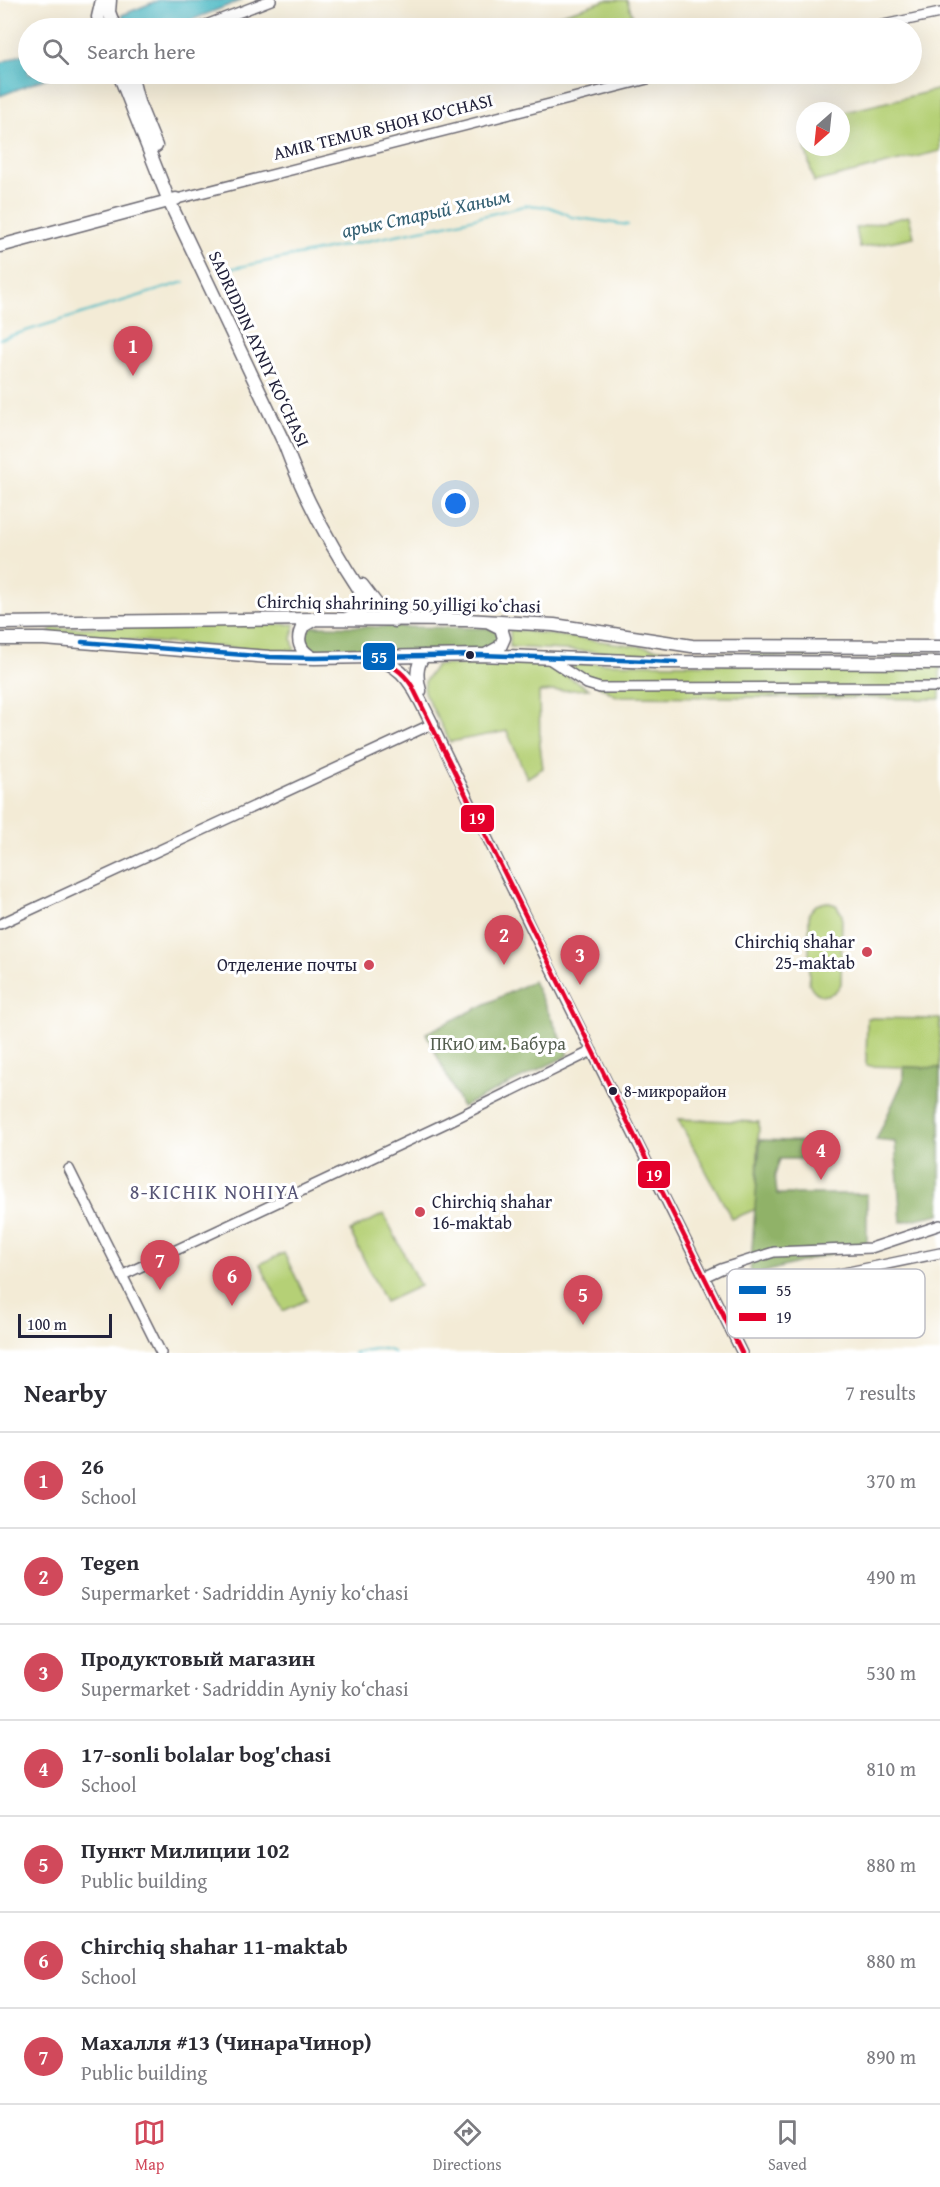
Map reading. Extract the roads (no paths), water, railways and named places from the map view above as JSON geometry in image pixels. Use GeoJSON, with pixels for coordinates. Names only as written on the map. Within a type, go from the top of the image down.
{"type":"FeatureCollection","features":[{"type":"Feature","properties":{"kind":"main road"},"geometry":{"type":"LineString","coordinates":[[99,18],[102,0]]}},
{"type":"Feature","properties":{"kind":"main road"},"geometry":{"type":"LineString","coordinates":[[110,0],[111,18]]}},
{"type":"Feature","properties":{"kind":"main road","name":"SADRIDDIN AYNIY KO‘CHASI"},"geometry":{"type":"LineString","coordinates":[[123,84],[302,487],[361,592],[364,606],[361,612],[352,617],[338,619]]}},
{"type":"Feature","properties":{"kind":"main road","name":"SADRIDDIN AYNIY KO‘CHASI"},"geometry":{"type":"LineString","coordinates":[[134,84],[173,200],[290,441],[314,498],[364,588],[383,611],[395,621]]}},
{"type":"Feature","properties":{"kind":"main road","name":"AMIR TEMUR SHOH KO‘CHASI"},"geometry":{"type":"LineString","coordinates":[[0,246],[173,200]]}},
{"type":"Feature","properties":{"kind":"main road"},"geometry":{"type":"LineString","coordinates":[[315,658],[303,651],[299,639],[303,626],[316,619]]}},
{"type":"Feature","properties":{"kind":"main road","name":"Chirchiq shahrining 50 yilligi koʻchasi"},"geometry":{"type":"LineString","coordinates":[[0,623],[316,619],[481,621],[554,625],[692,646],[940,647]]}},
{"type":"Feature","properties":{"kind":"main road"},"geometry":{"type":"LineString","coordinates":[[480,655],[497,650],[504,638],[498,627],[491,622],[481,621]]}},
{"type":"Feature","properties":{"kind":"main road"},"geometry":{"type":"LineString","coordinates":[[44,623],[44,639]]}},
{"type":"Feature","properties":{"kind":"main road"},"geometry":{"type":"LineString","coordinates":[[0,639],[44,639],[270,657],[480,655],[655,662],[940,663]]}},
{"type":"Feature","properties":{"kind":"main road"},"geometry":{"type":"LineString","coordinates":[[424,656],[418,667],[418,682],[432,724]]}},
{"type":"Feature","properties":{"kind":"main road"},"geometry":{"type":"LineString","coordinates":[[370,657],[386,662],[404,674],[432,724]]}},
{"type":"Feature","properties":{"kind":"street"},"geometry":{"type":"LineString","coordinates":[[224,18],[271,0]]}},
{"type":"Feature","properties":{"kind":"street"},"geometry":{"type":"LineString","coordinates":[[916,18],[940,13]]}},
{"type":"Feature","properties":{"kind":"street","name":"AMIR TEMUR SHOH KO‘CHASI"},"geometry":{"type":"LineString","coordinates":[[173,200],[629,84]]}},
{"type":"Feature","properties":{"kind":"street"},"geometry":{"type":"LineString","coordinates":[[546,657],[587,684],[600,688],[940,687]]}},
{"type":"Feature","properties":{"kind":"street"},"geometry":{"type":"LineString","coordinates":[[0,924],[432,724],[727,1323]]}},
{"type":"Feature","properties":{"kind":"street"},"geometry":{"type":"LineString","coordinates":[[123,1275],[592,1052]]}},
{"type":"Feature","properties":{"kind":"street"},"geometry":{"type":"LineString","coordinates":[[69,1169],[161,1353]]}},
{"type":"Feature","properties":{"kind":"street"},"geometry":{"type":"LineString","coordinates":[[704,1276],[774,1252],[871,1248],[940,1225]]}},
{"type":"Feature","properties":{"kind":"street"},"geometry":{"type":"LineString","coordinates":[[871,1248],[874,1266]]}},
{"type":"Feature","properties":{"kind":"street"},"geometry":{"type":"LineString","coordinates":[[860,1269],[940,1253]]}},
{"type":"Feature","properties":{"kind":"street"},"geometry":{"type":"LineString","coordinates":[[735,1338],[742,1353]]}},
{"type":"Feature","properties":{"kind":"water"},"geometry":{"type":"Polygon","coordinates":[[[159,0],[242,0],[196,18],[123,18],[122,15],[159,0]]]}},
{"type":"Feature","properties":{"kind":"water"},"geometry":{"type":"Polygon","coordinates":[[[18,56],[18,84],[31,84],[0,96],[0,63],[18,56]]]}},
{"type":"Feature","properties":{"kind":"waterway","name":"арык Старый Ханым"},"geometry":{"type":"LineString","coordinates":[[229,269],[450,224],[528,205],[549,207],[571,217],[628,225]]}},
{"type":"Feature","properties":{"kind":"waterway","name":"арык Старый Ханым"},"geometry":{"type":"LineString","coordinates":[[0,339],[184,282]]}},
{"type":"Feature","properties":{"kind":"waterway"},"geometry":{"type":"LineString","coordinates":[[354,1353],[380,1349],[395,1353]]}},
{"type":"Feature","properties":{"kind":"place","name":"26"},"geometry":{"type":"Point","coordinates":[133,376]}},
{"type":"Feature","properties":{"kind":"place","name":"Chirchiq shahar 25-maktab"},"geometry":{"type":"Point","coordinates":[867,952]}},
{"type":"Feature","properties":{"kind":"place","name":"Отделение почты"},"geometry":{"type":"Point","coordinates":[369,965]}},
{"type":"Feature","properties":{"kind":"place","name":"Tegen"},"geometry":{"type":"Point","coordinates":[504,965]}},
{"type":"Feature","properties":{"kind":"place","name":"Продуктовый магазин"},"geometry":{"type":"Point","coordinates":[580,985]}},
{"type":"Feature","properties":{"kind":"place","name":"8-микрорайон"},"geometry":{"type":"Point","coordinates":[613,1091]}},
{"type":"Feature","properties":{"kind":"place","name":"17-sonli bolalar bog'chasi"},"geometry":{"type":"Point","coordinates":[821,1180]}},
{"type":"Feature","properties":{"kind":"place","name":"Chirchiq shahar 16-maktab"},"geometry":{"type":"Point","coordinates":[420,1212]}},
{"type":"Feature","properties":{"kind":"place","name":"Махалля #13 (ЧинараЧинор)"},"geometry":{"type":"Point","coordinates":[160,1290]}},
{"type":"Feature","properties":{"kind":"place","name":"Chirchiq shahar 11-maktab"},"geometry":{"type":"Point","coordinates":[232,1306]}},
{"type":"Feature","properties":{"kind":"place","name":"Пункт Милиции 102"},"geometry":{"type":"Point","coordinates":[583,1325]}},
{"type":"Feature","properties":{"kind":"district","name":"8-KICHIK NOHIYA"},"geometry":{"type":"Point","coordinates":[215,1192]}},
{"type":"Feature","properties":{"kind":"park label","name":"ПКиО им. Бабура"},"geometry":{"type":"Point","coordinates":[498,1044]}}]}
